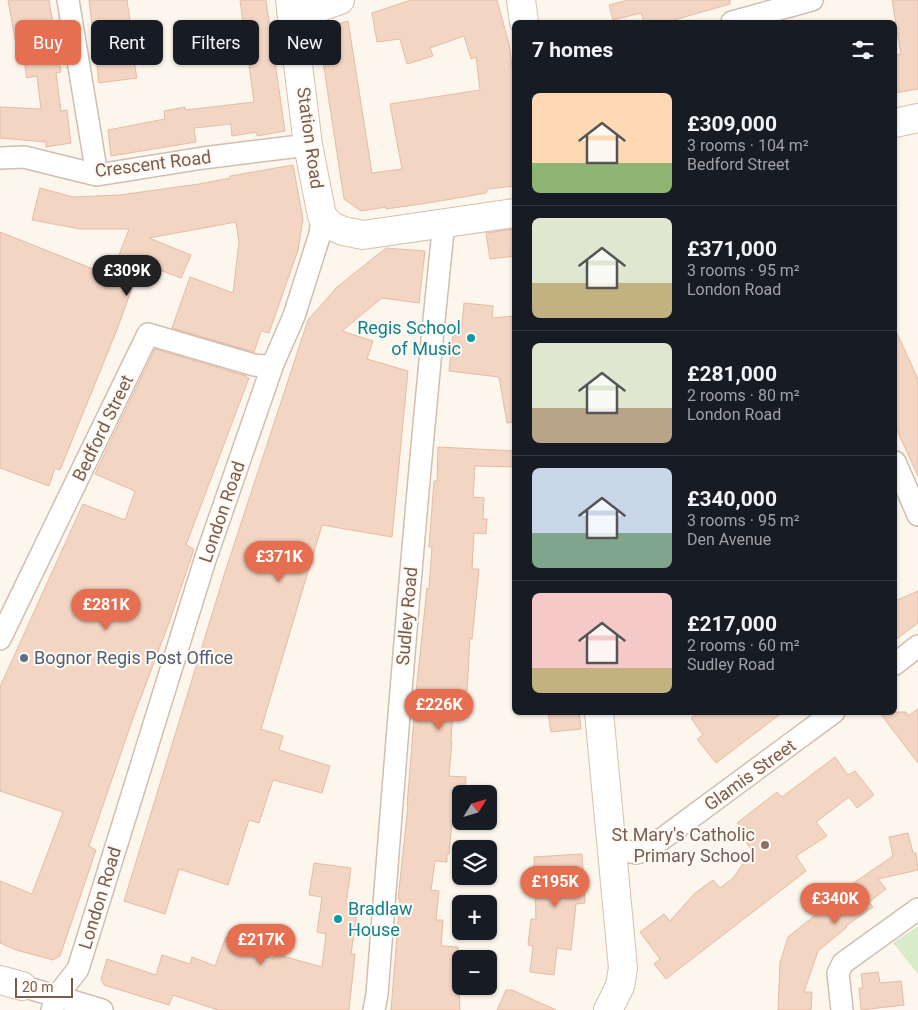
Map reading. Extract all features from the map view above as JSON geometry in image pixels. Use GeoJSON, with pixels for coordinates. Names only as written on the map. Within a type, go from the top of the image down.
{"type":"FeatureCollection","features":[{"type":"Feature","properties":{"kind":"street"},"geometry":{"type":"LineString","coordinates":[[68,0],[97,175]]}},
{"type":"Feature","properties":{"kind":"street"},"geometry":{"type":"LineString","coordinates":[[291,5],[317,8],[340,0]]}},
{"type":"Feature","properties":{"kind":"street"},"geometry":{"type":"LineString","coordinates":[[521,0],[524,20]]}},
{"type":"Feature","properties":{"kind":"street"},"geometry":{"type":"LineString","coordinates":[[739,20],[812,0]]}},
{"type":"Feature","properties":{"kind":"street","name":"Station Road"},"geometry":{"type":"LineString","coordinates":[[291,5],[308,145],[322,216]]}},
{"type":"Feature","properties":{"kind":"street"},"geometry":{"type":"LineString","coordinates":[[897,123],[918,118]]}},
{"type":"Feature","properties":{"kind":"street","name":"Crescent Road"},"geometry":{"type":"LineString","coordinates":[[0,158],[24,157],[97,175],[204,158],[308,145]]}},
{"type":"Feature","properties":{"kind":"street"},"geometry":{"type":"LineString","coordinates":[[322,216],[332,226],[342,231],[363,234],[512,213]]}},
{"type":"Feature","properties":{"kind":"street","name":"London Road"},"geometry":{"type":"LineString","coordinates":[[54,1003],[78,969],[205,560],[273,364],[294,316],[320,234],[322,216]]}},
{"type":"Feature","properties":{"kind":"street","name":"Sudley Road"},"geometry":{"type":"LineString","coordinates":[[374,1010],[379,974],[427,383],[444,222]]}},
{"type":"Feature","properties":{"kind":"street","name":"Bedford Street"},"geometry":{"type":"LineString","coordinates":[[0,639],[148,334],[254,365],[265,366],[273,364]]}},
{"type":"Feature","properties":{"kind":"street"},"geometry":{"type":"LineString","coordinates":[[897,467],[918,515]]}},
{"type":"Feature","properties":{"kind":"street"},"geometry":{"type":"LineString","coordinates":[[897,662],[918,646]]}},
{"type":"Feature","properties":{"kind":"street"},"geometry":{"type":"LineString","coordinates":[[599,715],[623,968],[620,986],[608,1010]]}},
{"type":"Feature","properties":{"kind":"street","name":"Glamis Street"},"geometry":{"type":"LineString","coordinates":[[612,848],[636,853],[647,850],[806,722],[826,715]]}},
{"type":"Feature","properties":{"kind":"street"},"geometry":{"type":"LineString","coordinates":[[842,1010],[838,973],[843,963],[918,908]]}},
{"type":"Feature","properties":{"kind":"street"},"geometry":{"type":"LineString","coordinates":[[11,983],[54,1003],[102,1010]]}},
{"type":"Feature","properties":{"kind":"green space"},"geometry":{"type":"Polygon","coordinates":[[[918,926],[918,974],[893,943],[918,926]]]}},
{"type":"Feature","properties":{"kind":"building"},"geometry":{"type":"Polygon","coordinates":[[[8,0],[49,0],[52,20],[15,20],[15,39],[8,0]]]}},
{"type":"Feature","properties":{"kind":"building"},"geometry":{"type":"Polygon","coordinates":[[[89,0],[127,0],[130,20],[91,20],[89,0]]]}},
{"type":"Feature","properties":{"kind":"building"},"geometry":{"type":"Polygon","coordinates":[[[240,0],[266,0],[269,21],[269,65],[275,65],[285,131],[257,136],[257,132],[232,136],[231,124],[194,128],[196,142],[111,156],[108,130],[165,119],[164,111],[185,107],[186,110],[254,102],[249,65],[259,65],[259,20],[243,20],[240,0]]]}},
{"type":"Feature","properties":{"kind":"building"},"geometry":{"type":"Polygon","coordinates":[[[411,0],[497,0],[509,44],[512,66],[512,186],[488,189],[486,193],[428,203],[361,211],[344,199],[324,65],[341,65],[341,23],[348,21],[372,173],[402,169],[390,104],[480,90],[476,57],[471,59],[464,36],[430,48],[433,56],[407,64],[400,39],[377,42],[372,13],[411,0]]]}},
{"type":"Feature","properties":{"kind":"building"},"geometry":{"type":"Polygon","coordinates":[[[628,0],[730,0],[730,4],[674,20],[643,20],[641,13],[613,20],[609,5],[628,0]]]}},
{"type":"Feature","properties":{"kind":"building"},"geometry":{"type":"Polygon","coordinates":[[[892,0],[918,0],[918,89],[897,93],[897,55],[901,54],[897,20],[895,20],[892,0]]]}},
{"type":"Feature","properties":{"kind":"building"},"geometry":{"type":"Polygon","coordinates":[[[25,65],[60,65],[61,72],[56,73],[61,111],[67,110],[71,143],[46,147],[46,142],[0,138],[0,107],[41,109],[37,76],[27,78],[25,65]]]}},
{"type":"Feature","properties":{"kind":"building"},"geometry":{"type":"Polygon","coordinates":[[[97,65],[135,65],[137,78],[99,83],[97,65]]]}},
{"type":"Feature","properties":{"kind":"building"},"geometry":{"type":"Polygon","coordinates":[[[293,165],[303,219],[298,250],[269,333],[261,331],[254,352],[172,328],[190,277],[233,293],[239,242],[236,222],[149,238],[191,255],[181,278],[141,263],[118,327],[60,470],[55,468],[49,486],[0,468],[0,232],[111,276],[129,229],[80,229],[32,220],[40,188],[73,197],[120,195],[199,184],[230,178],[230,176],[293,165]]]}},
{"type":"Feature","properties":{"kind":"building"},"geometry":{"type":"Polygon","coordinates":[[[512,229],[512,256],[490,259],[486,233],[512,229]]]}},
{"type":"Feature","properties":{"kind":"building"},"geometry":{"type":"Polygon","coordinates":[[[386,248],[425,251],[419,303],[382,298],[342,331],[373,341],[367,359],[408,371],[392,537],[322,525],[261,729],[283,736],[279,750],[330,766],[322,793],[273,780],[259,823],[249,820],[228,885],[179,869],[165,914],[124,901],[225,572],[308,320],[337,287],[386,248]]]}},
{"type":"Feature","properties":{"kind":"building","name":"Regis School of Music"},"geometry":{"type":"Polygon","coordinates":[[[464,303],[493,306],[492,318],[512,316],[512,422],[507,423],[499,377],[449,371],[453,335],[461,335],[464,303]]]}},
{"type":"Feature","properties":{"kind":"building"},"geometry":{"type":"Polygon","coordinates":[[[897,333],[918,379],[918,476],[897,430],[897,333]]]}},
{"type":"Feature","properties":{"kind":"building"},"geometry":{"type":"Polygon","coordinates":[[[155,349],[249,378],[186,545],[194,549],[89,846],[96,850],[60,956],[53,960],[16,950],[0,943],[0,881],[32,894],[63,812],[0,791],[0,687],[83,504],[125,520],[135,491],[95,474],[155,349]]]}},
{"type":"Feature","properties":{"kind":"building"},"geometry":{"type":"Polygon","coordinates":[[[438,447],[512,451],[512,467],[475,466],[473,497],[484,498],[483,519],[487,519],[486,534],[474,533],[472,569],[479,569],[472,639],[470,638],[467,691],[454,690],[449,776],[466,777],[466,785],[452,785],[452,821],[449,854],[447,854],[447,862],[435,861],[431,890],[439,891],[436,920],[443,920],[441,946],[458,947],[458,950],[452,950],[452,995],[459,995],[460,1010],[391,1010],[400,899],[398,899],[408,806],[416,693],[427,588],[429,589],[432,547],[429,547],[434,481],[437,481],[438,447]]]}},
{"type":"Feature","properties":{"kind":"building"},"geometry":{"type":"Polygon","coordinates":[[[918,591],[918,623],[897,639],[897,600],[918,591]]]}},
{"type":"Feature","properties":{"kind":"building"},"geometry":{"type":"Polygon","coordinates":[[[918,709],[918,763],[881,715],[897,715],[897,712],[906,712],[908,716],[918,709]]]}},
{"type":"Feature","properties":{"kind":"building"},"geometry":{"type":"Polygon","coordinates":[[[548,715],[579,715],[581,729],[551,732],[548,715]]]}},
{"type":"Feature","properties":{"kind":"building"},"geometry":{"type":"Polygon","coordinates":[[[695,715],[779,715],[716,763],[697,739],[703,735],[691,718],[695,715]]]}},
{"type":"Feature","properties":{"kind":"building"},"geometry":{"type":"Polygon","coordinates":[[[835,757],[848,775],[855,771],[874,795],[857,808],[849,797],[816,822],[827,836],[796,856],[806,871],[666,979],[654,964],[660,959],[640,932],[664,914],[670,921],[695,893],[713,880],[720,888],[733,878],[752,851],[743,837],[746,834],[737,823],[777,792],[782,797],[835,757]]]}},
{"type":"Feature","properties":{"kind":"building"},"geometry":{"type":"Polygon","coordinates":[[[908,833],[913,853],[916,853],[918,870],[878,879],[886,889],[869,902],[873,907],[846,926],[818,951],[804,992],[812,992],[811,1010],[778,1010],[780,963],[788,937],[858,884],[852,884],[893,856],[889,837],[908,833]]]}},
{"type":"Feature","properties":{"kind":"building"},"geometry":{"type":"Polygon","coordinates":[[[582,854],[585,903],[576,904],[571,950],[557,948],[554,975],[530,972],[533,946],[528,945],[531,919],[536,919],[534,857],[582,854]]]}},
{"type":"Feature","properties":{"kind":"building"},"geometry":{"type":"Polygon","coordinates":[[[314,863],[351,868],[346,904],[358,906],[351,954],[355,954],[349,1010],[218,1010],[173,995],[169,1005],[104,985],[101,979],[107,959],[156,975],[162,955],[190,964],[192,957],[215,966],[226,937],[273,959],[275,954],[322,967],[326,934],[317,932],[322,897],[309,895],[314,863]]]}},
{"type":"Feature","properties":{"kind":"building"},"geometry":{"type":"Polygon","coordinates":[[[878,972],[880,983],[901,981],[904,1005],[861,1010],[859,988],[863,988],[861,974],[878,972]]]}},
{"type":"Feature","properties":{"kind":"building"},"geometry":{"type":"Polygon","coordinates":[[[506,990],[512,990],[556,1010],[497,1010],[506,990]]]}},
{"type":"Feature","properties":{"kind":"place","name":"Regis School of Music"},"geometry":{"type":"Point","coordinates":[471,338]}},
{"type":"Feature","properties":{"kind":"place","name":"Bognor Regis Post Office"},"geometry":{"type":"Point","coordinates":[24,658]}},
{"type":"Feature","properties":{"kind":"place","name":"St Mary's Catholic Primary School"},"geometry":{"type":"Point","coordinates":[765,845]}},
{"type":"Feature","properties":{"kind":"place","name":"Bradlaw House"},"geometry":{"type":"Point","coordinates":[338,919]}}]}
